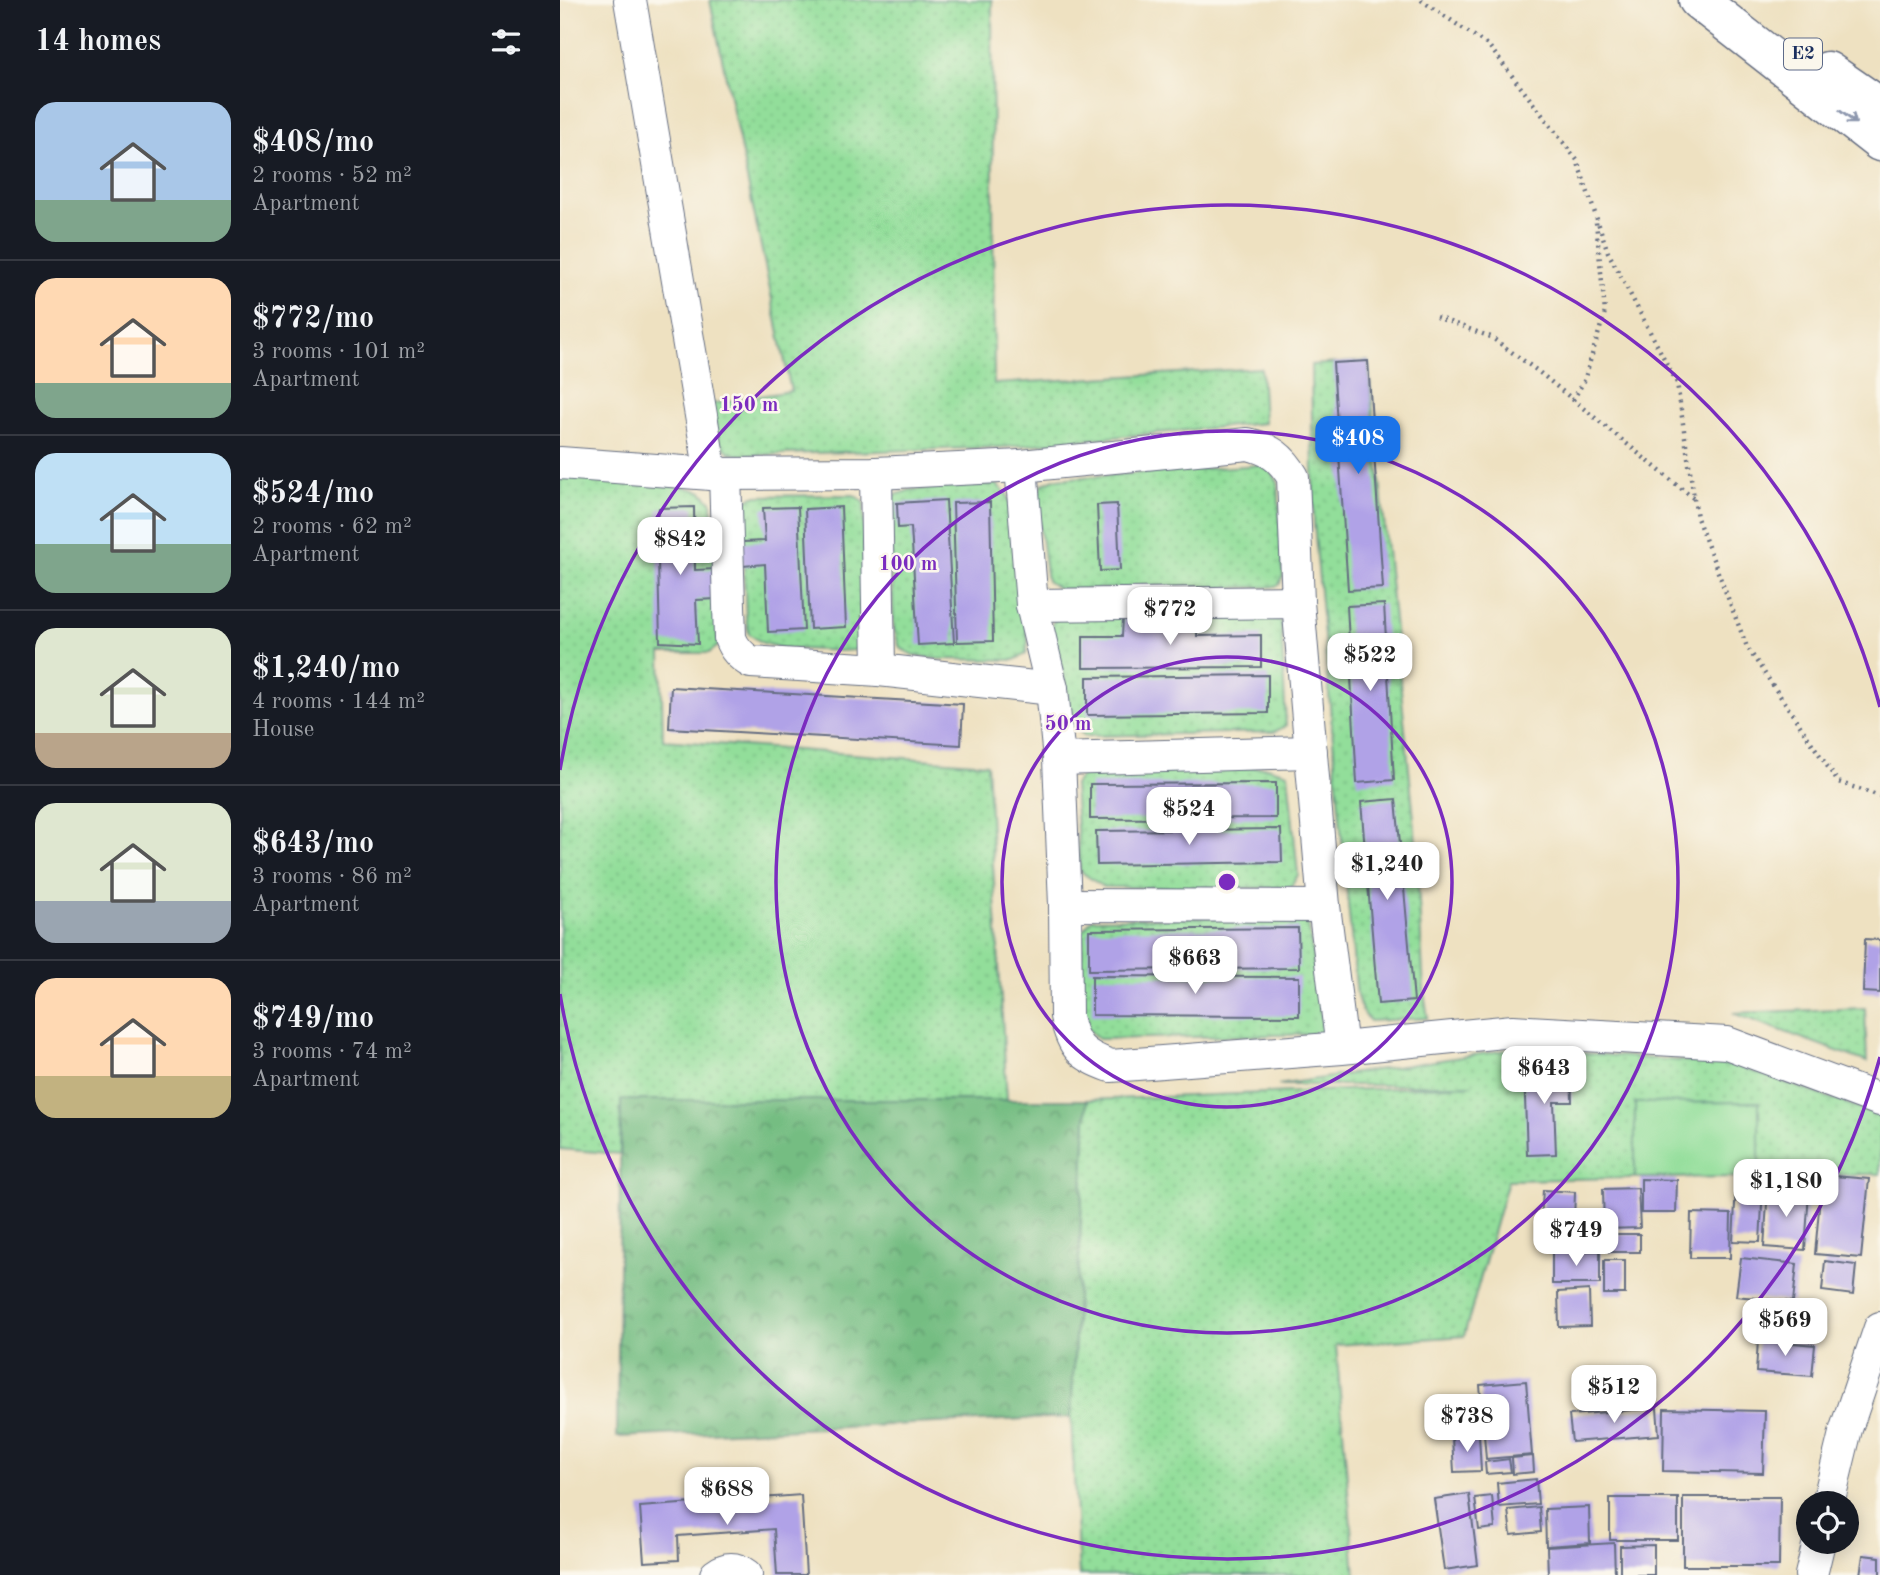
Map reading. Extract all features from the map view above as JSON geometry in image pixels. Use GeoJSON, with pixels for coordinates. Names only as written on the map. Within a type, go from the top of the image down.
{"type":"FeatureCollection","features":[{"type":"Feature","properties":{"kind":"highway"},"geometry":{"type":"LineString","coordinates":[[1698,0],[1880,142]]}},
{"type":"Feature","properties":{"kind":"highway","name":"E2"},"geometry":{"type":"LineString","coordinates":[[1726,0],[1880,107]]}},
{"type":"Feature","properties":{"kind":"street"},"geometry":{"type":"LineString","coordinates":[[630,0],[718,474],[730,638],[738,653],[751,662],[879,670],[1052,689]]}},
{"type":"Feature","properties":{"kind":"street"},"geometry":{"type":"LineString","coordinates":[[560,463],[718,474],[876,473],[1021,466],[1248,444],[1276,454],[1293,477],[1298,602],[1324,906],[1342,1048]]}},
{"type":"Feature","properties":{"kind":"street"},"geometry":{"type":"LineString","coordinates":[[1021,466],[1032,605],[1052,689],[1059,759],[1066,1016],[1069,1034],[1078,1049],[1093,1060],[1111,1066],[1342,1048],[1513,1031],[1727,1043],[1880,1101]]}},
{"type":"Feature","properties":{"kind":"street"},"geometry":{"type":"LineString","coordinates":[[876,473],[879,670]]}},
{"type":"Feature","properties":{"kind":"street"},"geometry":{"type":"LineString","coordinates":[[1032,605],[1298,602]]}},
{"type":"Feature","properties":{"kind":"street"},"geometry":{"type":"LineString","coordinates":[[1059,759],[1311,752]]}},
{"type":"Feature","properties":{"kind":"street"},"geometry":{"type":"LineString","coordinates":[[1065,905],[1324,906]]}},
{"type":"Feature","properties":{"kind":"street"},"geometry":{"type":"LineString","coordinates":[[1831,1491],[1846,1429],[1880,1328]]}},
{"type":"Feature","properties":{"kind":"street"},"geometry":{"type":"LineString","coordinates":[[1811,1575],[1816,1554]]}},
{"type":"Feature","properties":{"kind":"street"},"geometry":{"type":"LineString","coordinates":[[716,1575],[731,1568],[746,1575]]}},
{"type":"Feature","properties":{"kind":"path"},"geometry":{"type":"LineString","coordinates":[[1421,0],[1489,46],[1577,160],[1608,252],[1677,383],[1697,518],[1747,647],[1838,782],[1880,796]]}},
{"type":"Feature","properties":{"kind":"path"},"geometry":{"type":"LineString","coordinates":[[1573,400],[1584,381],[1605,312],[1594,211]]}},
{"type":"Feature","properties":{"kind":"path"},"geometry":{"type":"LineString","coordinates":[[1436,317],[1491,337],[1694,498]]}},
{"type":"Feature","properties":{"kind":"green space"},"geometry":{"type":"Polygon","coordinates":[[[710,0],[992,0],[994,384],[1261,368],[1264,423],[1006,447],[751,455],[728,451],[716,433],[711,404],[791,391],[710,0]]]}},
{"type":"Feature","properties":{"kind":"green space"},"geometry":{"type":"Polygon","coordinates":[[[1368,361],[1415,829],[1424,992],[1428,1018],[1370,1021],[1362,1011],[1357,996],[1342,842],[1314,523],[1311,365],[1368,361]]]}},
{"type":"Feature","properties":{"kind":"green space"},"geometry":{"type":"Polygon","coordinates":[[[1260,465],[1270,470],[1278,482],[1283,576],[1279,585],[1059,589],[1047,581],[1036,498],[1043,484],[1054,479],[1260,465]]]}},
{"type":"Feature","properties":{"kind":"green space"},"geometry":{"type":"Polygon","coordinates":[[[560,474],[684,487],[702,492],[712,503],[718,646],[709,653],[661,653],[663,740],[987,764],[1007,1100],[622,1100],[620,1154],[560,1149],[560,474]]]}},
{"type":"Feature","properties":{"kind":"green space"},"geometry":{"type":"Polygon","coordinates":[[[996,484],[1007,494],[1013,515],[1028,641],[1026,654],[1014,660],[937,659],[913,655],[900,648],[894,629],[889,507],[895,495],[910,490],[996,484]]]}},
{"type":"Feature","properties":{"kind":"green space"},"geometry":{"type":"Polygon","coordinates":[[[854,495],[864,502],[864,644],[856,650],[840,651],[782,648],[763,643],[749,634],[742,520],[744,503],[753,496],[854,495]]]}},
{"type":"Feature","properties":{"kind":"green space"},"geometry":{"type":"Polygon","coordinates":[[[1267,614],[1281,622],[1286,726],[1274,732],[1085,736],[1073,726],[1051,627],[1056,616],[1267,614]]]}},
{"type":"Feature","properties":{"kind":"green space"},"geometry":{"type":"Polygon","coordinates":[[[1266,767],[1288,773],[1298,875],[1290,888],[1103,887],[1080,871],[1074,785],[1087,769],[1266,767]]]}},
{"type":"Feature","properties":{"kind":"green space"},"geometry":{"type":"Polygon","coordinates":[[[1307,916],[1324,1034],[1099,1039],[1082,1024],[1082,931],[1092,919],[1307,916]]]}},
{"type":"Feature","properties":{"kind":"green space"},"geometry":{"type":"Polygon","coordinates":[[[1865,1008],[1867,1062],[1733,1013],[1865,1008]]]}},
{"type":"Feature","properties":{"kind":"green space"},"geometry":{"type":"Polygon","coordinates":[[[1519,1048],[1733,1065],[1874,1113],[1880,1118],[1880,1174],[1508,1180],[1464,1336],[1336,1345],[1355,1575],[1079,1575],[1071,1417],[1087,1100],[1473,1085],[1278,1085],[1519,1048]]]}},
{"type":"Feature","properties":{"kind":"green space"},"geometry":{"type":"Polygon","coordinates":[[[621,1100],[1087,1100],[1071,1417],[617,1437],[621,1100]]]}},
{"type":"Feature","properties":{"kind":"green space"},"geometry":{"type":"Polygon","coordinates":[[[1759,1102],[1759,1177],[1635,1178],[1635,1103],[1759,1102]]]}},
{"type":"Feature","properties":{"kind":"building"},"geometry":{"type":"Polygon","coordinates":[[[1368,361],[1383,588],[1348,590],[1333,363],[1368,361]]]}},
{"type":"Feature","properties":{"kind":"building"},"geometry":{"type":"Polygon","coordinates":[[[946,500],[954,643],[918,645],[911,527],[898,528],[897,503],[946,500]]]}},
{"type":"Feature","properties":{"kind":"building"},"geometry":{"type":"Polygon","coordinates":[[[990,502],[993,641],[957,642],[953,503],[990,502]]]}},
{"type":"Feature","properties":{"kind":"building"},"geometry":{"type":"Polygon","coordinates":[[[1117,504],[1120,570],[1100,571],[1097,505],[1117,504]]]}},
{"type":"Feature","properties":{"kind":"building"},"geometry":{"type":"Polygon","coordinates":[[[694,507],[695,570],[716,569],[717,599],[696,600],[698,644],[660,642],[659,508],[694,507]]]}},
{"type":"Feature","properties":{"kind":"building"},"geometry":{"type":"Polygon","coordinates":[[[798,507],[804,630],[768,632],[765,564],[743,566],[742,542],[765,541],[763,508],[798,507]]]}},
{"type":"Feature","properties":{"kind":"building"},"geometry":{"type":"Polygon","coordinates":[[[841,507],[846,627],[810,629],[805,509],[841,507]]]}},
{"type":"Feature","properties":{"kind":"building"},"geometry":{"type":"Polygon","coordinates":[[[1384,604],[1394,780],[1357,783],[1347,606],[1384,604]]]}},
{"type":"Feature","properties":{"kind":"building"},"geometry":{"type":"Polygon","coordinates":[[[1123,618],[1198,618],[1197,636],[1261,635],[1261,667],[1083,668],[1083,636],[1122,636],[1123,618]]]}},
{"type":"Feature","properties":{"kind":"building"},"geometry":{"type":"Polygon","coordinates":[[[1268,675],[1268,713],[1087,715],[1087,677],[1268,675]]]}},
{"type":"Feature","properties":{"kind":"building"},"geometry":{"type":"Polygon","coordinates":[[[671,687],[963,704],[961,745],[669,728],[671,687]]]}},
{"type":"Feature","properties":{"kind":"building"},"geometry":{"type":"Polygon","coordinates":[[[1276,783],[1276,818],[1090,819],[1090,784],[1276,783]]]}},
{"type":"Feature","properties":{"kind":"building"},"geometry":{"type":"Polygon","coordinates":[[[1396,799],[1414,1001],[1378,1004],[1361,802],[1396,799]]]}},
{"type":"Feature","properties":{"kind":"building"},"geometry":{"type":"Polygon","coordinates":[[[1281,829],[1282,862],[1097,865],[1096,831],[1281,829]]]}},
{"type":"Feature","properties":{"kind":"building"},"geometry":{"type":"Polygon","coordinates":[[[1298,928],[1299,968],[1089,970],[1089,930],[1298,928]]]}},
{"type":"Feature","properties":{"kind":"building"},"geometry":{"type":"Polygon","coordinates":[[[1865,939],[1880,940],[1880,993],[1863,992],[1865,939]]]}},
{"type":"Feature","properties":{"kind":"building"},"geometry":{"type":"Polygon","coordinates":[[[1092,976],[1299,977],[1299,1016],[1092,1015],[1092,976]]]}},
{"type":"Feature","properties":{"kind":"building"},"geometry":{"type":"Polygon","coordinates":[[[1571,1067],[1572,1102],[1554,1102],[1556,1154],[1527,1155],[1524,1069],[1571,1067]]]}},
{"type":"Feature","properties":{"kind":"building"},"geometry":{"type":"Polygon","coordinates":[[[1822,1175],[1869,1179],[1861,1258],[1815,1254],[1822,1175]]]}},
{"type":"Feature","properties":{"kind":"building"},"geometry":{"type":"Polygon","coordinates":[[[1641,1179],[1677,1180],[1676,1213],[1641,1213],[1641,1179]]]}},
{"type":"Feature","properties":{"kind":"building"},"geometry":{"type":"Polygon","coordinates":[[[1736,1185],[1763,1186],[1760,1242],[1733,1241],[1736,1185]]]}},
{"type":"Feature","properties":{"kind":"building"},"geometry":{"type":"Polygon","coordinates":[[[1638,1188],[1640,1228],[1604,1229],[1603,1189],[1638,1188]]]}},
{"type":"Feature","properties":{"kind":"building"},"geometry":{"type":"Polygon","coordinates":[[[1768,1189],[1809,1192],[1805,1250],[1764,1247],[1768,1189]]]}},
{"type":"Feature","properties":{"kind":"building"},"geometry":{"type":"Polygon","coordinates":[[[1543,1190],[1575,1192],[1574,1221],[1541,1220],[1543,1190]]]}},
{"type":"Feature","properties":{"kind":"building"},"geometry":{"type":"Polygon","coordinates":[[[1691,1213],[1731,1214],[1730,1258],[1690,1258],[1691,1213]]]}},
{"type":"Feature","properties":{"kind":"building"},"geometry":{"type":"Polygon","coordinates":[[[1609,1234],[1640,1234],[1640,1252],[1609,1252],[1609,1234]]]}},
{"type":"Feature","properties":{"kind":"building"},"geometry":{"type":"Polygon","coordinates":[[[1552,1251],[1600,1251],[1600,1284],[1552,1284],[1552,1251]]]}},
{"type":"Feature","properties":{"kind":"building"},"geometry":{"type":"Polygon","coordinates":[[[1741,1258],[1797,1264],[1793,1302],[1736,1296],[1741,1258]]]}},
{"type":"Feature","properties":{"kind":"building"},"geometry":{"type":"Polygon","coordinates":[[[1604,1260],[1625,1260],[1625,1294],[1604,1294],[1604,1260]]]}},
{"type":"Feature","properties":{"kind":"building"},"geometry":{"type":"Polygon","coordinates":[[[1825,1261],[1856,1265],[1853,1295],[1822,1291],[1825,1261]]]}},
{"type":"Feature","properties":{"kind":"building"},"geometry":{"type":"Polygon","coordinates":[[[1589,1290],[1590,1326],[1559,1327],[1558,1292],[1589,1290]]]}},
{"type":"Feature","properties":{"kind":"building"},"geometry":{"type":"Polygon","coordinates":[[[1758,1340],[1815,1345],[1812,1376],[1756,1372],[1758,1340]]]}},
{"type":"Feature","properties":{"kind":"building"},"geometry":{"type":"Polygon","coordinates":[[[1526,1381],[1532,1455],[1486,1459],[1480,1385],[1526,1381]]]}},
{"type":"Feature","properties":{"kind":"building"},"geometry":{"type":"Polygon","coordinates":[[[1657,1408],[1659,1435],[1572,1442],[1569,1415],[1657,1408]]]}},
{"type":"Feature","properties":{"kind":"building"},"geometry":{"type":"Polygon","coordinates":[[[1664,1409],[1765,1411],[1763,1473],[1663,1471],[1664,1409]]]}},
{"type":"Feature","properties":{"kind":"building"},"geometry":{"type":"Polygon","coordinates":[[[1479,1435],[1481,1471],[1454,1472],[1452,1437],[1479,1435]]]}},
{"type":"Feature","properties":{"kind":"building"},"geometry":{"type":"Polygon","coordinates":[[[1533,1456],[1534,1472],[1513,1474],[1512,1458],[1533,1456]]]}},
{"type":"Feature","properties":{"kind":"building"},"geometry":{"type":"Polygon","coordinates":[[[1509,1459],[1511,1472],[1486,1474],[1485,1462],[1509,1459]]]}},
{"type":"Feature","properties":{"kind":"building"},"geometry":{"type":"Polygon","coordinates":[[[1536,1479],[1538,1504],[1499,1507],[1497,1483],[1536,1479]]]}},
{"type":"Feature","properties":{"kind":"building"},"geometry":{"type":"Polygon","coordinates":[[[1469,1494],[1478,1565],[1444,1570],[1434,1499],[1469,1494]]]}},
{"type":"Feature","properties":{"kind":"building"},"geometry":{"type":"Polygon","coordinates":[[[801,1495],[806,1575],[777,1575],[774,1529],[678,1536],[679,1560],[644,1562],[640,1507],[801,1495]]]}},
{"type":"Feature","properties":{"kind":"building"},"geometry":{"type":"Polygon","coordinates":[[[1492,1496],[1495,1528],[1479,1530],[1475,1498],[1492,1496]]]}},
{"type":"Feature","properties":{"kind":"building"},"geometry":{"type":"Polygon","coordinates":[[[1683,1497],[1780,1497],[1779,1566],[1683,1566],[1683,1497]]]}},
{"type":"Feature","properties":{"kind":"building"},"geometry":{"type":"Polygon","coordinates":[[[1610,1498],[1678,1498],[1678,1540],[1610,1540],[1610,1498]]]}},
{"type":"Feature","properties":{"kind":"building"},"geometry":{"type":"Polygon","coordinates":[[[1539,1507],[1541,1532],[1511,1535],[1508,1510],[1539,1507]]]}},
{"type":"Feature","properties":{"kind":"building"},"geometry":{"type":"Polygon","coordinates":[[[1589,1507],[1590,1543],[1546,1546],[1545,1509],[1589,1507]]]}},
{"type":"Feature","properties":{"kind":"building"},"geometry":{"type":"Polygon","coordinates":[[[1614,1543],[1615,1575],[1548,1575],[1547,1547],[1614,1543]]]}},
{"type":"Feature","properties":{"kind":"building"},"geometry":{"type":"Polygon","coordinates":[[[1654,1545],[1654,1575],[1620,1575],[1620,1546],[1654,1545]]]}},
{"type":"Feature","properties":{"kind":"building"},"geometry":{"type":"Polygon","coordinates":[[[1863,1555],[1880,1557],[1880,1575],[1860,1575],[1863,1555]]]}}]}
